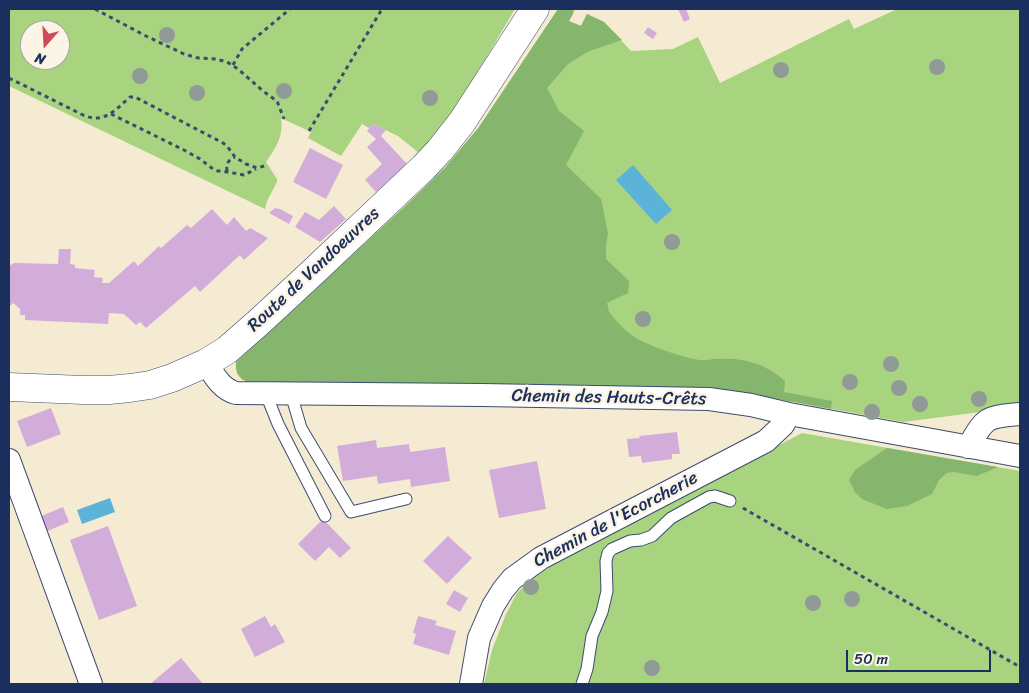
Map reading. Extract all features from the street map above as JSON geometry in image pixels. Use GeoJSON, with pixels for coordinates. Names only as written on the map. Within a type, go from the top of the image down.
{"type":"FeatureCollection","features":[{"type":"Feature","properties":{"kind":"main road","name":"Route de Vandoeuvres"},"geometry":{"type":"LineString","coordinates":[[9,387],[109,390],[150,385],[172,378],[206,363],[227,350],[354,234],[440,150],[462,122],[535,9]]}},
{"type":"Feature","properties":{"kind":"street","name":"Chemin des Hauts-Crêts"},"geometry":{"type":"LineString","coordinates":[[206,363],[218,381],[230,392],[236,393],[482,394],[709,400],[750,405],[789,414],[1020,456]]}},
{"type":"Feature","properties":{"kind":"street","name":"Chemin de l'Ecorcherie"},"geometry":{"type":"LineString","coordinates":[[470,684],[479,638],[492,606],[512,579],[541,558],[766,441],[783,425],[789,414]]}},
{"type":"Feature","properties":{"kind":"street"},"geometry":{"type":"LineString","coordinates":[[968,447],[983,424],[989,419],[1020,414]]}},
{"type":"Feature","properties":{"kind":"street"},"geometry":{"type":"LineString","coordinates":[[9,460],[91,684]]}},
{"type":"Feature","properties":{"kind":"lane"},"geometry":{"type":"LineString","coordinates":[[266,394],[278,424],[325,516]]}},
{"type":"Feature","properties":{"kind":"lane"},"geometry":{"type":"LineString","coordinates":[[291,394],[301,428],[351,512],[406,499]]}},
{"type":"Feature","properties":{"kind":"lane"},"geometry":{"type":"LineString","coordinates":[[582,684],[587,669],[592,636],[602,612],[607,591],[606,561],[608,553],[612,549],[630,541],[652,536],[671,518],[709,498],[715,496],[730,500]]}},
{"type":"Feature","properties":{"kind":"path"},"geometry":{"type":"LineString","coordinates":[[94,9],[184,54],[227,62],[274,99],[284,119]]}},
{"type":"Feature","properties":{"kind":"path"},"geometry":{"type":"LineString","coordinates":[[232,65],[242,49],[289,9]]}},
{"type":"Feature","properties":{"kind":"path"},"geometry":{"type":"LineString","coordinates":[[309,131],[382,9]]}},
{"type":"Feature","properties":{"kind":"path"},"geometry":{"type":"LineString","coordinates":[[9,78],[92,119],[110,114],[130,97],[135,97],[223,143],[234,157],[257,168]]}},
{"type":"Feature","properties":{"kind":"path"},"geometry":{"type":"LineString","coordinates":[[110,114],[184,150],[218,171],[244,175],[257,168],[268,166]]}},
{"type":"Feature","properties":{"kind":"path"},"geometry":{"type":"LineString","coordinates":[[227,172],[226,166],[230,159],[234,157]]}},
{"type":"Feature","properties":{"kind":"path"},"geometry":{"type":"LineString","coordinates":[[730,500],[1020,667]]}},
{"type":"Feature","properties":{"kind":"green space"},"geometry":{"type":"Polygon","coordinates":[[[9,9],[515,9],[461,100],[439,132],[419,153],[398,136],[373,124],[369,128],[362,124],[341,156],[308,138],[311,132],[281,118],[282,124],[278,141],[266,162],[277,182],[265,209],[9,86],[9,9]]]}},
{"type":"Feature","properties":{"kind":"green space"},"geometry":{"type":"Polygon","coordinates":[[[558,9],[574,9],[569,21],[581,26],[587,14],[604,22],[631,51],[673,49],[698,37],[720,83],[849,19],[854,29],[897,9],[1020,9],[1020,407],[903,422],[745,393],[242,380],[237,372],[236,362],[445,167],[479,127],[558,9]]]}},
{"type":"Feature","properties":{"kind":"green space"},"geometry":{"type":"Polygon","coordinates":[[[558,9],[574,9],[569,21],[581,26],[587,14],[604,22],[622,40],[587,52],[568,64],[547,88],[559,111],[584,131],[566,165],[601,199],[608,233],[606,259],[629,281],[628,293],[607,303],[610,313],[629,333],[653,346],[693,359],[735,359],[753,362],[770,370],[785,381],[784,392],[832,401],[831,409],[745,393],[248,383],[242,379],[237,372],[236,362],[445,168],[479,127],[558,9]]]}},
{"type":"Feature","properties":{"kind":"green space"},"geometry":{"type":"Polygon","coordinates":[[[802,433],[1020,471],[1020,684],[484,684],[492,650],[506,614],[517,593],[533,577],[554,564],[802,433]]]}},
{"type":"Feature","properties":{"kind":"green space"},"geometry":{"type":"Polygon","coordinates":[[[887,448],[998,467],[977,476],[954,472],[947,473],[939,480],[932,494],[907,506],[887,509],[862,499],[855,492],[849,480],[855,470],[887,448]]]}},
{"type":"Feature","properties":{"kind":"water"},"geometry":{"type":"Polygon","coordinates":[[[633,165],[672,210],[656,224],[616,180],[633,165]]]}},
{"type":"Feature","properties":{"kind":"water"},"geometry":{"type":"Polygon","coordinates":[[[110,498],[115,512],[82,524],[77,510],[110,498]]]}},
{"type":"Feature","properties":{"kind":"building"},"geometry":{"type":"Polygon","coordinates":[[[678,9],[686,9],[690,19],[684,22],[678,9]]]}},
{"type":"Feature","properties":{"kind":"building"},"geometry":{"type":"Polygon","coordinates":[[[648,27],[657,33],[653,39],[644,33],[648,27]]]}},
{"type":"Feature","properties":{"kind":"building"},"geometry":{"type":"Polygon","coordinates":[[[372,124],[386,130],[381,136],[407,164],[376,192],[365,180],[382,164],[367,147],[376,139],[367,131],[372,124]]]}},
{"type":"Feature","properties":{"kind":"building"},"geometry":{"type":"Polygon","coordinates":[[[310,148],[343,165],[326,199],[293,182],[310,148]]]}},
{"type":"Feature","properties":{"kind":"building"},"geometry":{"type":"Polygon","coordinates":[[[334,206],[346,219],[320,242],[295,227],[305,212],[319,220],[334,206]]]}},
{"type":"Feature","properties":{"kind":"building"},"geometry":{"type":"Polygon","coordinates":[[[275,208],[293,216],[289,224],[269,213],[275,208]]]}},
{"type":"Feature","properties":{"kind":"building"},"geometry":{"type":"Polygon","coordinates":[[[212,209],[227,225],[234,217],[246,231],[250,228],[268,238],[244,260],[240,255],[200,292],[195,286],[146,328],[140,322],[136,325],[124,314],[109,313],[108,324],[25,320],[25,315],[20,315],[20,309],[13,303],[9,305],[9,266],[14,263],[58,264],[59,249],[71,249],[70,264],[75,265],[75,268],[95,270],[94,277],[103,278],[102,283],[109,283],[134,261],[138,266],[159,246],[161,248],[187,225],[191,228],[212,209]]]}},
{"type":"Feature","properties":{"kind":"building"},"geometry":{"type":"Polygon","coordinates":[[[51,408],[61,434],[27,447],[17,421],[51,408]]]}},
{"type":"Feature","properties":{"kind":"building"},"geometry":{"type":"Polygon","coordinates":[[[677,432],[680,454],[672,454],[672,459],[642,463],[641,456],[629,457],[627,439],[677,432]]]}},
{"type":"Feature","properties":{"kind":"building"},"geometry":{"type":"Polygon","coordinates":[[[376,440],[377,448],[409,444],[410,452],[445,447],[450,481],[411,487],[410,479],[378,484],[377,476],[343,481],[337,446],[376,440]]]}},
{"type":"Feature","properties":{"kind":"building"},"geometry":{"type":"Polygon","coordinates":[[[537,461],[546,509],[499,518],[489,470],[537,461]]]}},
{"type":"Feature","properties":{"kind":"building"},"geometry":{"type":"Polygon","coordinates":[[[63,507],[69,522],[45,532],[39,517],[63,507]]]}},
{"type":"Feature","properties":{"kind":"building"},"geometry":{"type":"Polygon","coordinates":[[[323,519],[351,548],[340,558],[329,547],[315,561],[298,544],[323,519]]]}},
{"type":"Feature","properties":{"kind":"building"},"geometry":{"type":"Polygon","coordinates":[[[108,526],[137,606],[99,620],[70,540],[108,526]]]}},
{"type":"Feature","properties":{"kind":"building"},"geometry":{"type":"Polygon","coordinates":[[[448,536],[472,558],[447,584],[423,561],[448,536]]]}},
{"type":"Feature","properties":{"kind":"building"},"geometry":{"type":"Polygon","coordinates":[[[454,590],[468,598],[460,612],[446,604],[454,590]]]}},
{"type":"Feature","properties":{"kind":"building"},"geometry":{"type":"Polygon","coordinates":[[[265,616],[271,627],[275,624],[285,642],[255,657],[241,629],[265,616]]]}},
{"type":"Feature","properties":{"kind":"building"},"geometry":{"type":"Polygon","coordinates":[[[418,616],[437,621],[435,625],[456,631],[449,655],[413,644],[416,634],[413,633],[418,616]]]}},
{"type":"Feature","properties":{"kind":"building"},"geometry":{"type":"Polygon","coordinates":[[[181,658],[203,684],[150,684],[181,658]]]}}]}
